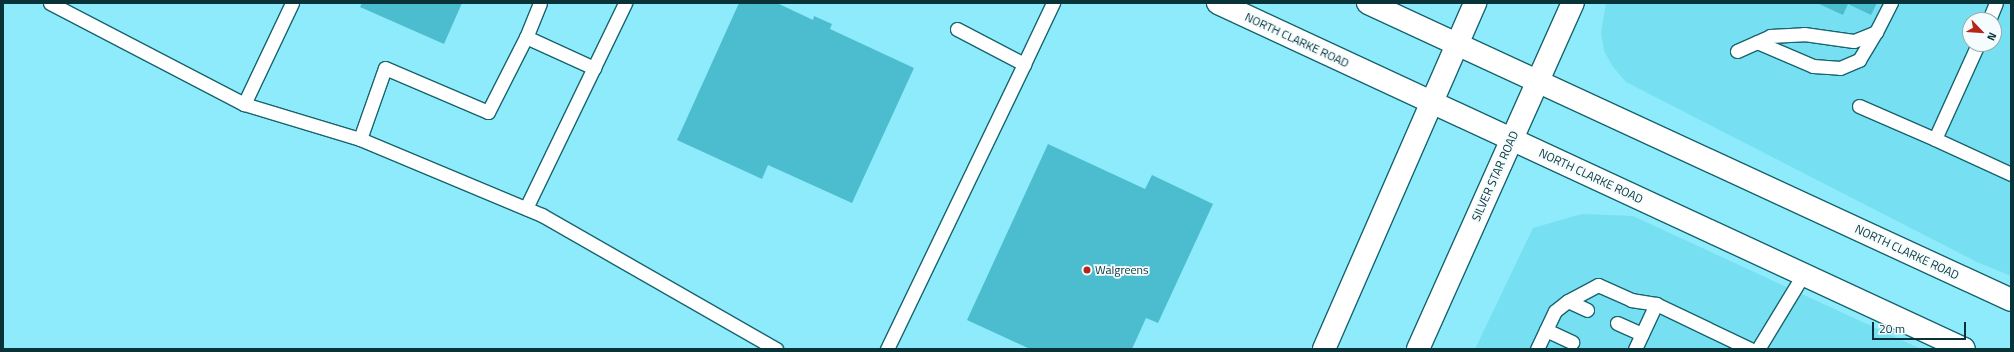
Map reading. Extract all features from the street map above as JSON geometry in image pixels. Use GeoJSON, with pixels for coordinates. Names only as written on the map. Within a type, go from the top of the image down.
{"type":"FeatureCollection","features":[{"type":"Feature","properties":{"kind":"street","name":"NORTH CLARKE ROAD"},"geometry":{"type":"LineString","coordinates":[[1218,3],[1964,349]]}},
{"type":"Feature","properties":{"kind":"street","name":"NORTH CLARKE ROAD"},"geometry":{"type":"LineString","coordinates":[[1368,3],[2011,300]]}},
{"type":"Feature","properties":{"kind":"street"},"geometry":{"type":"LineString","coordinates":[[1324,349],[1430,102],[1475,3]]}},
{"type":"Feature","properties":{"kind":"street","name":"SILVER STAR ROAD"},"geometry":{"type":"LineString","coordinates":[[1418,349],[1573,3]]}},
{"type":"Feature","properties":{"kind":"lane"},"geometry":{"type":"LineString","coordinates":[[50,3],[244,104],[360,139],[542,215],[776,349]]}},
{"type":"Feature","properties":{"kind":"lane"},"geometry":{"type":"LineString","coordinates":[[244,104],[292,3]]}},
{"type":"Feature","properties":{"kind":"lane"},"geometry":{"type":"LineString","coordinates":[[360,139],[385,68],[488,112],[526,37],[540,3]]}},
{"type":"Feature","properties":{"kind":"lane"},"geometry":{"type":"LineString","coordinates":[[526,208],[625,3]]}},
{"type":"Feature","properties":{"kind":"lane"},"geometry":{"type":"LineString","coordinates":[[887,349],[1053,3]]}},
{"type":"Feature","properties":{"kind":"lane"},"geometry":{"type":"LineString","coordinates":[[1757,42],[1813,66],[1840,68],[1858,60],[1876,32],[1891,3]]}},
{"type":"Feature","properties":{"kind":"lane"},"geometry":{"type":"LineString","coordinates":[[957,29],[1024,64]]}},
{"type":"Feature","properties":{"kind":"lane"},"geometry":{"type":"LineString","coordinates":[[1737,51],[1770,36],[1804,34],[1854,41],[1876,32]]}},
{"type":"Feature","properties":{"kind":"lane"},"geometry":{"type":"LineString","coordinates":[[526,37],[594,68]]}},
{"type":"Feature","properties":{"kind":"lane"},"geometry":{"type":"LineString","coordinates":[[1935,139],[1974,52]]}},
{"type":"Feature","properties":{"kind":"lane"},"geometry":{"type":"LineString","coordinates":[[1859,106],[2011,174]]}},
{"type":"Feature","properties":{"kind":"lane"},"geometry":{"type":"LineString","coordinates":[[1758,349],[1803,275]]}},
{"type":"Feature","properties":{"kind":"lane"},"geometry":{"type":"LineString","coordinates":[[1537,349],[1555,311],[1568,301],[1598,285],[1631,300],[1656,304],[1750,349]]}},
{"type":"Feature","properties":{"kind":"lane"},"geometry":{"type":"LineString","coordinates":[[1568,301],[1587,310]]}},
{"type":"Feature","properties":{"kind":"lane"},"geometry":{"type":"LineString","coordinates":[[1635,349],[1656,304]]}},
{"type":"Feature","properties":{"kind":"lane"},"geometry":{"type":"LineString","coordinates":[[1617,323],[1642,334]]}},
{"type":"Feature","properties":{"kind":"lane"},"geometry":{"type":"LineString","coordinates":[[1546,330],[1572,342]]}},
{"type":"Feature","properties":{"kind":"shaded area"},"geometry":{"type":"Polygon","coordinates":[[[1606,3],[2011,3],[2011,276],[1977,262],[1626,82],[1613,67],[1604,51],[1601,32],[1606,3]]]}},
{"type":"Feature","properties":{"kind":"shaded area"},"geometry":{"type":"Polygon","coordinates":[[[1582,214],[1633,216],[1921,349],[1475,349],[1533,228],[1582,214]]]}},
{"type":"Feature","properties":{"kind":"building"},"geometry":{"type":"Polygon","coordinates":[[[362,3],[462,3],[444,44],[360,7],[362,3]]]}},
{"type":"Feature","properties":{"kind":"building"},"geometry":{"type":"Polygon","coordinates":[[[739,3],[777,3],[813,20],[814,16],[832,24],[830,29],[914,68],[852,203],[768,165],[762,179],[677,140],[739,3]]]}},
{"type":"Feature","properties":{"kind":"building"},"geometry":{"type":"Polygon","coordinates":[[[1817,3],[1877,3],[1871,15],[1848,4],[1843,15],[1817,3]]]}},
{"type":"Feature","properties":{"kind":"building"},"geometry":{"type":"Polygon","coordinates":[[[1048,144],[1145,189],[1152,175],[1213,204],[1158,323],[1146,318],[1132,349],[1030,349],[967,320],[1048,144]]]}},
{"type":"Feature","properties":{"kind":"place","name":"Walgreens"},"geometry":{"type":"Point","coordinates":[1087,270]}}]}
